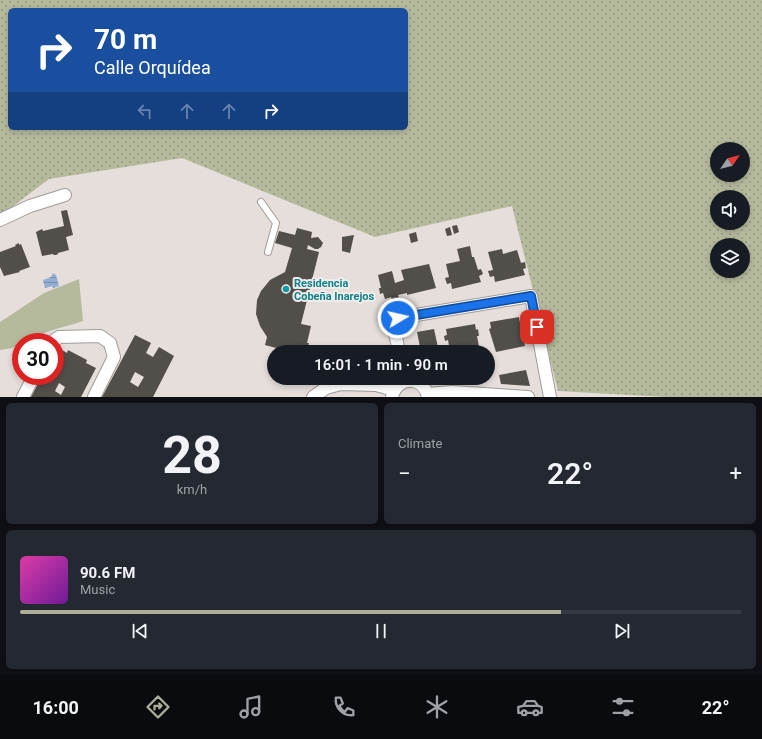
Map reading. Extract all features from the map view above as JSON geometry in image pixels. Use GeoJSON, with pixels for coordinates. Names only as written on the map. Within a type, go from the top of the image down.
{"type":"FeatureCollection","features":[{"type":"Feature","properties":{"kind":"street"},"geometry":{"type":"LineString","coordinates":[[0,220],[30,206],[65,195]]}},
{"type":"Feature","properties":{"kind":"street"},"geometry":{"type":"LineString","coordinates":[[398,345],[393,323],[398,318],[531,296],[550,397]]}},
{"type":"Feature","properties":{"kind":"street"},"geometry":{"type":"LineString","coordinates":[[64,337],[100,336],[110,344],[114,357],[94,397]]}},
{"type":"Feature","properties":{"kind":"street"},"geometry":{"type":"LineString","coordinates":[[23,397],[29,385]]}},
{"type":"Feature","properties":{"kind":"street"},"geometry":{"type":"LineString","coordinates":[[313,397],[333,385]]}},
{"type":"Feature","properties":{"kind":"street"},"geometry":{"type":"LineString","coordinates":[[376,385],[393,394],[398,385]]}},
{"type":"Feature","properties":{"kind":"street"},"geometry":{"type":"LineString","coordinates":[[420,385],[425,389],[428,396],[452,392],[528,397]]}},
{"type":"Feature","properties":{"kind":"lane"},"geometry":{"type":"LineString","coordinates":[[261,202],[276,223],[268,252]]}},
{"type":"Feature","properties":{"kind":"green space"},"geometry":{"type":"Polygon","coordinates":[[[0,0],[762,0],[762,397],[665,397],[558,391],[512,206],[375,237],[182,158],[49,179],[0,216],[0,0]]]}},
{"type":"Feature","properties":{"kind":"green space"},"geometry":{"type":"Polygon","coordinates":[[[79,279],[83,321],[44,333],[12,333],[12,348],[0,350],[0,322],[44,293],[79,279]]]}},
{"type":"Feature","properties":{"kind":"water"},"geometry":{"type":"Polygon","coordinates":[[[53,273],[56,275],[59,286],[45,288],[43,280],[51,277],[53,273]]]}},
{"type":"Feature","properties":{"kind":"building"},"geometry":{"type":"Polygon","coordinates":[[[67,210],[73,235],[66,237],[69,250],[56,255],[53,254],[42,256],[36,232],[42,229],[43,231],[64,226],[61,211],[67,210]]]}},
{"type":"Feature","properties":{"kind":"building"},"geometry":{"type":"Polygon","coordinates":[[[457,225],[459,232],[454,234],[452,226],[457,225]]]}},
{"type":"Feature","properties":{"kind":"building"},"geometry":{"type":"Polygon","coordinates":[[[450,227],[452,235],[447,236],[445,229],[450,227]]]}},
{"type":"Feature","properties":{"kind":"building","name":"Residencia Cobeña Inarejos"},"geometry":{"type":"Polygon","coordinates":[[[297,228],[312,232],[311,238],[318,237],[323,243],[318,249],[308,245],[307,249],[319,252],[301,324],[311,326],[307,343],[309,343],[309,345],[267,346],[265,345],[267,337],[260,326],[256,314],[257,300],[261,291],[270,280],[285,272],[292,248],[275,243],[279,231],[295,235],[297,228]]]}},
{"type":"Feature","properties":{"kind":"building"},"geometry":{"type":"Polygon","coordinates":[[[416,232],[418,241],[411,243],[409,234],[416,232]]]}},
{"type":"Feature","properties":{"kind":"building"},"geometry":{"type":"Polygon","coordinates":[[[354,235],[350,253],[342,251],[342,237],[354,235]]]}},
{"type":"Feature","properties":{"kind":"building"},"geometry":{"type":"Polygon","coordinates":[[[19,243],[19,245],[21,244],[30,267],[19,271],[20,272],[4,276],[0,267],[0,252],[16,246],[15,245],[19,243]]]}},
{"type":"Feature","properties":{"kind":"building"},"geometry":{"type":"Polygon","coordinates":[[[470,246],[472,257],[474,257],[478,270],[481,269],[483,274],[479,276],[481,282],[452,289],[451,283],[447,284],[445,278],[449,277],[446,264],[460,261],[457,249],[470,246]]]}},
{"type":"Feature","properties":{"kind":"building"},"geometry":{"type":"Polygon","coordinates":[[[502,249],[503,254],[517,250],[521,263],[525,262],[526,268],[523,269],[525,275],[495,282],[494,276],[490,277],[488,271],[493,270],[488,252],[502,249]]]}},
{"type":"Feature","properties":{"kind":"building"},"geometry":{"type":"Polygon","coordinates":[[[429,264],[436,288],[407,295],[407,293],[398,295],[402,307],[394,308],[391,297],[385,299],[383,293],[380,294],[379,288],[381,288],[378,275],[392,271],[395,283],[404,280],[401,270],[429,264]]]}},
{"type":"Feature","properties":{"kind":"building"},"geometry":{"type":"Polygon","coordinates":[[[519,317],[520,323],[523,322],[524,327],[521,328],[525,346],[496,352],[489,329],[491,328],[490,322],[519,317]]]}},
{"type":"Feature","properties":{"kind":"building"},"geometry":{"type":"Polygon","coordinates":[[[475,324],[476,330],[478,329],[479,336],[477,336],[479,345],[449,345],[448,340],[445,341],[444,336],[447,335],[446,329],[475,324]]]}},
{"type":"Feature","properties":{"kind":"building"},"geometry":{"type":"Polygon","coordinates":[[[434,329],[437,345],[420,345],[417,332],[434,329]]]}},
{"type":"Feature","properties":{"kind":"building"},"geometry":{"type":"Polygon","coordinates":[[[135,335],[151,343],[146,353],[153,357],[159,347],[174,356],[153,397],[102,397],[135,335]],[[135,372],[130,382],[138,387],[144,377],[135,372]]]}},
{"type":"Feature","properties":{"kind":"building"},"geometry":{"type":"Polygon","coordinates":[[[68,350],[87,360],[86,363],[96,368],[81,397],[31,397],[37,385],[58,385],[55,391],[61,395],[65,387],[62,385],[64,385],[64,351],[67,353],[68,350]]]}},
{"type":"Feature","properties":{"kind":"building"},"geometry":{"type":"Polygon","coordinates":[[[526,370],[530,386],[501,384],[499,375],[526,370]]]}},
{"type":"Feature","properties":{"kind":"place","name":"Residencia Cobeña Inarejos"},"geometry":{"type":"Point","coordinates":[286,289]}},
{"type":"Feature","properties":{"kind":"route"},"geometry":{"type":"LineString","coordinates":[[398,318],[531,296],[537,327]]}}]}
